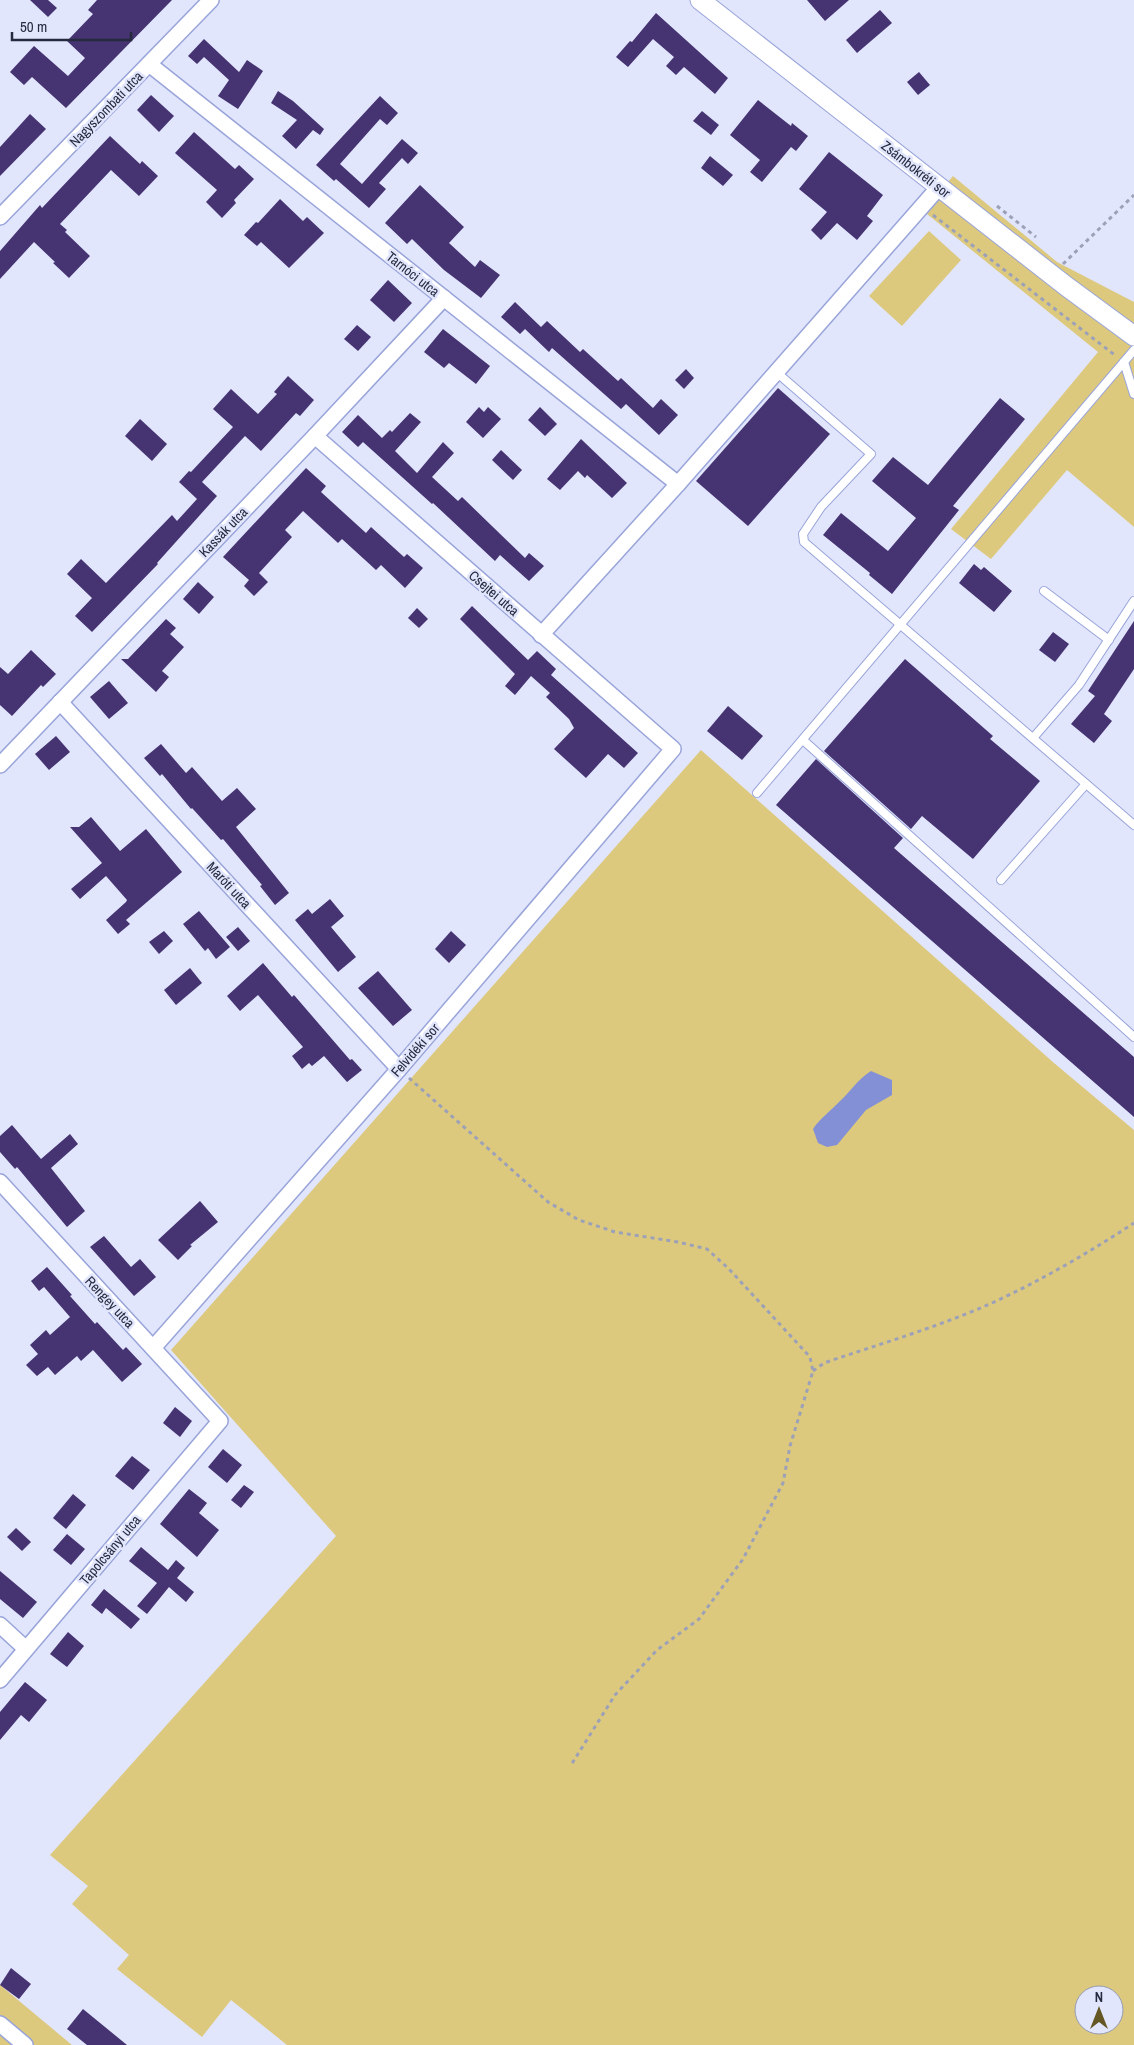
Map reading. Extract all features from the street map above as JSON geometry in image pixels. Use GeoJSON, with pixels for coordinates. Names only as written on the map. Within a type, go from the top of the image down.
{"type":"FeatureCollection","features":[{"type":"Feature","properties":{"kind":"street","name":"Nagyszombati utca"},"geometry":{"type":"LineString","coordinates":[[0,217],[211,0]]}},
{"type":"Feature","properties":{"kind":"street","name":"Zsámbokréti sor"},"geometry":{"type":"LineString","coordinates":[[700,0],[1051,274],[1134,336]]}},
{"type":"Feature","properties":{"kind":"street","name":"Tarnóci utca"},"geometry":{"type":"LineString","coordinates":[[149,64],[678,484]]}},
{"type":"Feature","properties":{"kind":"street"},"geometry":{"type":"LineString","coordinates":[[541,634],[678,484],[775,371],[923,207],[939,186]]}},
{"type":"Feature","properties":{"kind":"street","name":"Kassák utca"},"geometry":{"type":"LineString","coordinates":[[0,765],[315,436],[444,298]]}},
{"type":"Feature","properties":{"kind":"street","name":"Csejtei utca"},"geometry":{"type":"LineString","coordinates":[[315,436],[673,749]]}},
{"type":"Feature","properties":{"kind":"street","name":"Maróti utca"},"geometry":{"type":"LineString","coordinates":[[60,702],[399,1069]]}},
{"type":"Feature","properties":{"kind":"street","name":"Felvidéki sor"},"geometry":{"type":"LineString","coordinates":[[153,1348],[399,1069],[673,749]]}},
{"type":"Feature","properties":{"kind":"street","name":"Rengey utca"},"geometry":{"type":"LineString","coordinates":[[0,1182],[220,1421]]}},
{"type":"Feature","properties":{"kind":"street","name":"Tapolcsányi utca"},"geometry":{"type":"LineString","coordinates":[[0,1680],[220,1421]]}},
{"type":"Feature","properties":{"kind":"street"},"geometry":{"type":"LineString","coordinates":[[0,1625],[26,1649]]}},
{"type":"Feature","properties":{"kind":"street"},"geometry":{"type":"LineString","coordinates":[[0,2024],[26,2045]]}},
{"type":"Feature","properties":{"kind":"lane"},"geometry":{"type":"LineString","coordinates":[[757,793],[1134,350]]}},
{"type":"Feature","properties":{"kind":"lane"},"geometry":{"type":"LineString","coordinates":[[1124,362],[1134,394]]}},
{"type":"Feature","properties":{"kind":"lane"},"geometry":{"type":"LineString","coordinates":[[775,371],[871,454],[821,507],[802,534],[804,542],[1134,825]]}},
{"type":"Feature","properties":{"kind":"lane"},"geometry":{"type":"LineString","coordinates":[[1044,591],[1109,640]]}},
{"type":"Feature","properties":{"kind":"lane"},"geometry":{"type":"LineString","coordinates":[[1033,738],[1079,686],[1134,601]]}},
{"type":"Feature","properties":{"kind":"lane"},"geometry":{"type":"LineString","coordinates":[[803,740],[1134,1037]]}},
{"type":"Feature","properties":{"kind":"lane"},"geometry":{"type":"LineString","coordinates":[[1001,880],[1086,784]]}},
{"type":"Feature","properties":{"kind":"path"},"geometry":{"type":"LineString","coordinates":[[1051,274],[1134,195]]}},
{"type":"Feature","properties":{"kind":"path"},"geometry":{"type":"LineString","coordinates":[[996,206],[1036,237]]}},
{"type":"Feature","properties":{"kind":"path"},"geometry":{"type":"LineString","coordinates":[[923,207],[1124,362]]}},
{"type":"Feature","properties":{"kind":"path"},"geometry":{"type":"LineString","coordinates":[[399,1069],[548,1202],[579,1220],[615,1232],[678,1242],[707,1249],[729,1269],[810,1357],[813,1370],[790,1446],[783,1483],[743,1559],[699,1619],[657,1650],[616,1695],[571,1765]]}},
{"type":"Feature","properties":{"kind":"path"},"geometry":{"type":"LineString","coordinates":[[813,1370],[824,1363],[925,1329],[991,1303],[1078,1260],[1134,1223]]}},
{"type":"Feature","properties":{"kind":"shaded area"},"geometry":{"type":"Polygon","coordinates":[[[953,176],[1057,262],[1134,302],[1134,527],[1067,470],[991,559],[951,529],[1098,352],[927,214],[929,204],[953,176]]]}},
{"type":"Feature","properties":{"kind":"shaded area"},"geometry":{"type":"Polygon","coordinates":[[[929,231],[961,260],[902,326],[869,296],[929,231]]]}},
{"type":"Feature","properties":{"kind":"shaded area"},"geometry":{"type":"Polygon","coordinates":[[[701,750],[1054,1063],[1134,1130],[1134,2045],[287,2045],[231,2000],[202,2037],[117,1969],[129,1955],[72,1904],[88,1886],[50,1855],[336,1536],[171,1350],[701,750]]]}},
{"type":"Feature","properties":{"kind":"shaded area"},"geometry":{"type":"Polygon","coordinates":[[[0,1985],[72,2045],[0,2045],[0,1985]]]}},
{"type":"Feature","properties":{"kind":"water"},"geometry":{"type":"Polygon","coordinates":[[[871,1071],[892,1080],[892,1095],[866,1110],[837,1145],[827,1147],[818,1143],[813,1129],[858,1081],[871,1071]]]}},
{"type":"Feature","properties":{"kind":"building"},"geometry":{"type":"Polygon","coordinates":[[[30,0],[48,0],[57,8],[48,17],[30,0]]]}},
{"type":"Feature","properties":{"kind":"building"},"geometry":{"type":"Polygon","coordinates":[[[97,0],[172,0],[66,108],[32,77],[24,85],[10,72],[34,46],[68,76],[85,58],[67,41],[93,14],[88,10],[97,0]]]}},
{"type":"Feature","properties":{"kind":"building"},"geometry":{"type":"Polygon","coordinates":[[[807,0],[849,0],[825,21],[807,0]]]}},
{"type":"Feature","properties":{"kind":"building"},"geometry":{"type":"Polygon","coordinates":[[[880,10],[892,23],[857,53],[846,40],[880,10]]]}},
{"type":"Feature","properties":{"kind":"building"},"geometry":{"type":"Polygon","coordinates":[[[656,13],[728,78],[715,94],[684,67],[676,75],[666,66],[674,57],[653,39],[628,67],[616,57],[630,41],[632,42],[656,13]]]}},
{"type":"Feature","properties":{"kind":"building"},"geometry":{"type":"Polygon","coordinates":[[[204,39],[239,72],[247,60],[263,71],[238,109],[218,96],[229,80],[204,57],[197,64],[188,56],[204,39]]]}},
{"type":"Feature","properties":{"kind":"building"},"geometry":{"type":"Polygon","coordinates":[[[919,72],[930,85],[918,95],[907,82],[919,72]]]}},
{"type":"Feature","properties":{"kind":"building"},"geometry":{"type":"Polygon","coordinates":[[[278,91],[293,101],[324,129],[320,135],[313,130],[296,149],[282,136],[297,120],[271,103],[278,91]]]}},
{"type":"Feature","properties":{"kind":"building"},"geometry":{"type":"Polygon","coordinates":[[[151,95],[174,116],[159,132],[137,110],[151,95]]]}},
{"type":"Feature","properties":{"kind":"building"},"geometry":{"type":"Polygon","coordinates":[[[380,96],[398,113],[387,125],[380,119],[340,164],[362,184],[402,139],[418,153],[408,164],[402,158],[379,183],[386,189],[369,208],[336,179],[334,181],[316,165],[380,96]]]}},
{"type":"Feature","properties":{"kind":"building"},"geometry":{"type":"Polygon","coordinates":[[[758,100],[791,126],[792,123],[808,136],[796,151],[791,147],[762,182],[750,172],[760,160],[730,135],[758,100]]]}},
{"type":"Feature","properties":{"kind":"building"},"geometry":{"type":"Polygon","coordinates":[[[702,111],[719,125],[711,135],[693,121],[702,111]]]}},
{"type":"Feature","properties":{"kind":"building"},"geometry":{"type":"Polygon","coordinates":[[[30,114],[46,129],[0,176],[0,147],[30,114]]]}},
{"type":"Feature","properties":{"kind":"building"},"geometry":{"type":"Polygon","coordinates":[[[194,132],[235,169],[239,165],[254,179],[234,200],[236,203],[222,218],[206,202],[217,190],[175,153],[194,132]]]}},
{"type":"Feature","properties":{"kind":"building"},"geometry":{"type":"Polygon","coordinates":[[[110,136],[140,164],[142,161],[158,176],[139,196],[111,170],[60,224],[67,230],[65,232],[90,256],[69,278],[34,242],[0,279],[0,251],[40,205],[42,208],[110,136]]]}},
{"type":"Feature","properties":{"kind":"building"},"geometry":{"type":"Polygon","coordinates":[[[829,152],[883,195],[867,216],[873,221],[857,240],[837,223],[821,240],[811,230],[827,212],[799,189],[829,152]]]}},
{"type":"Feature","properties":{"kind":"building"},"geometry":{"type":"Polygon","coordinates":[[[710,156],[733,175],[723,186],[701,168],[710,156]]]}},
{"type":"Feature","properties":{"kind":"building"},"geometry":{"type":"Polygon","coordinates":[[[420,185],[464,227],[449,243],[475,267],[480,260],[500,275],[481,298],[444,270],[412,239],[407,244],[385,223],[420,185]]]}},
{"type":"Feature","properties":{"kind":"building"},"geometry":{"type":"Polygon","coordinates":[[[280,199],[303,221],[307,217],[324,233],[289,268],[261,242],[257,246],[244,235],[280,199]]]}},
{"type":"Feature","properties":{"kind":"building"},"geometry":{"type":"Polygon","coordinates":[[[388,280],[412,303],[394,322],[370,300],[388,280]]]}},
{"type":"Feature","properties":{"kind":"building"},"geometry":{"type":"Polygon","coordinates":[[[515,302],[541,327],[547,321],[580,352],[583,349],[618,381],[621,378],[653,408],[661,399],[678,415],[659,435],[626,404],[621,409],[552,348],[549,352],[525,329],[520,334],[501,317],[515,302]]]}},
{"type":"Feature","properties":{"kind":"building"},"geometry":{"type":"Polygon","coordinates":[[[357,325],[371,337],[358,351],[344,339],[357,325]]]}},
{"type":"Feature","properties":{"kind":"building"},"geometry":{"type":"Polygon","coordinates":[[[443,329],[490,366],[476,384],[449,363],[444,368],[424,352],[443,329]]]}},
{"type":"Feature","properties":{"kind":"building"},"geometry":{"type":"Polygon","coordinates":[[[686,369],[694,378],[684,389],[675,380],[686,369]]]}},
{"type":"Feature","properties":{"kind":"building"},"geometry":{"type":"Polygon","coordinates":[[[288,376],[314,400],[300,416],[296,413],[261,451],[245,436],[202,482],[217,496],[158,564],[92,632],[75,616],[92,598],[67,574],[81,559],[106,583],[172,515],[177,521],[197,499],[179,482],[189,471],[191,472],[233,427],[213,409],[231,389],[258,414],[277,394],[274,392],[288,376]]]}},
{"type":"Feature","properties":{"kind":"building"},"geometry":{"type":"Polygon","coordinates":[[[778,388],[830,434],[748,526],[696,481],[778,388]]]}},
{"type":"Feature","properties":{"kind":"building"},"geometry":{"type":"Polygon","coordinates":[[[1000,398],[1025,419],[953,506],[959,510],[892,594],[869,575],[870,573],[823,535],[841,513],[888,551],[916,518],[872,481],[893,457],[928,485],[1000,398]]]}},
{"type":"Feature","properties":{"kind":"building"},"geometry":{"type":"Polygon","coordinates":[[[479,407],[484,412],[488,407],[501,419],[483,438],[466,422],[479,407]]]}},
{"type":"Feature","properties":{"kind":"building"},"geometry":{"type":"Polygon","coordinates":[[[540,407],[557,424],[545,436],[528,420],[540,407]]]}},
{"type":"Feature","properties":{"kind":"building"},"geometry":{"type":"Polygon","coordinates":[[[410,413],[421,422],[395,451],[417,473],[443,442],[454,453],[432,477],[458,501],[462,497],[525,558],[529,553],[544,566],[529,581],[500,555],[495,561],[433,503],[363,442],[358,447],[342,432],[358,415],[382,438],[390,430],[392,432],[410,413]]]}},
{"type":"Feature","properties":{"kind":"building"},"geometry":{"type":"Polygon","coordinates":[[[140,419],[167,444],[152,461],[125,436],[140,419]]]}},
{"type":"Feature","properties":{"kind":"building"},"geometry":{"type":"Polygon","coordinates":[[[581,439],[627,483],[612,498],[587,475],[585,478],[578,471],[560,490],[547,479],[581,439]]]}},
{"type":"Feature","properties":{"kind":"building"},"geometry":{"type":"Polygon","coordinates":[[[501,450],[522,470],[513,480],[492,460],[501,450]]]}},
{"type":"Feature","properties":{"kind":"building"},"geometry":{"type":"Polygon","coordinates":[[[306,468],[326,486],[321,492],[366,533],[371,527],[404,557],[407,554],[423,568],[405,588],[381,565],[376,570],[342,539],[338,543],[303,511],[285,530],[292,537],[259,573],[268,582],[254,596],[244,586],[249,580],[223,557],[306,468]]]}},
{"type":"Feature","properties":{"kind":"building"},"geometry":{"type":"Polygon","coordinates":[[[974,564],[981,570],[984,567],[1012,591],[994,612],[959,583],[974,564]]]}},
{"type":"Feature","properties":{"kind":"building"},"geometry":{"type":"Polygon","coordinates":[[[198,582],[214,597],[199,614],[183,599],[198,582]]]}},
{"type":"Feature","properties":{"kind":"building"},"geometry":{"type":"Polygon","coordinates":[[[472,606],[528,660],[537,651],[556,669],[551,675],[638,753],[624,768],[608,754],[586,778],[554,749],[574,728],[569,719],[546,697],[550,693],[531,676],[515,695],[505,686],[515,674],[460,619],[472,606]]]}},
{"type":"Feature","properties":{"kind":"building"},"geometry":{"type":"Polygon","coordinates":[[[417,608],[428,619],[419,628],[408,618],[417,608]]]}},
{"type":"Feature","properties":{"kind":"building"},"geometry":{"type":"Polygon","coordinates":[[[166,619],[176,628],[170,634],[184,647],[162,671],[169,677],[156,692],[121,659],[128,659],[166,619]]]}},
{"type":"Feature","properties":{"kind":"building"},"geometry":{"type":"Polygon","coordinates":[[[1134,621],[1134,669],[1104,714],[1112,721],[1094,743],[1071,724],[1095,696],[1088,691],[1134,621]]]}},
{"type":"Feature","properties":{"kind":"building"},"geometry":{"type":"Polygon","coordinates":[[[1053,632],[1069,644],[1055,662],[1039,650],[1053,632]]]}},
{"type":"Feature","properties":{"kind":"building"},"geometry":{"type":"Polygon","coordinates":[[[31,650],[56,674],[43,687],[41,685],[12,716],[0,705],[0,667],[8,674],[31,650]]]}},
{"type":"Feature","properties":{"kind":"building"},"geometry":{"type":"Polygon","coordinates":[[[905,659],[993,736],[990,739],[1040,781],[973,859],[922,816],[911,829],[824,751],[905,659]]]}},
{"type":"Feature","properties":{"kind":"building"},"geometry":{"type":"Polygon","coordinates":[[[109,681],[128,703],[109,719],[90,697],[109,681]]]}},
{"type":"Feature","properties":{"kind":"building"},"geometry":{"type":"Polygon","coordinates":[[[728,706],[763,736],[742,760],[707,731],[728,706]]]}},
{"type":"Feature","properties":{"kind":"building"},"geometry":{"type":"Polygon","coordinates":[[[56,736],[70,752],[49,770],[35,754],[56,736]]]}},
{"type":"Feature","properties":{"kind":"building"},"geometry":{"type":"Polygon","coordinates":[[[161,744],[186,773],[192,767],[222,801],[237,788],[256,809],[236,827],[289,893],[275,905],[260,886],[262,885],[223,839],[221,840],[191,809],[162,774],[160,776],[144,758],[161,744]]]}},
{"type":"Feature","properties":{"kind":"building"},"geometry":{"type":"Polygon","coordinates":[[[816,759],[903,838],[894,848],[1134,1057],[1134,1117],[776,805],[816,759]]]}},
{"type":"Feature","properties":{"kind":"building"},"geometry":{"type":"Polygon","coordinates":[[[91,817],[120,851],[146,829],[182,872],[126,920],[130,924],[118,934],[106,920],[127,900],[106,876],[80,899],[71,889],[102,863],[70,827],[79,827],[91,817]]]}},
{"type":"Feature","properties":{"kind":"building"},"geometry":{"type":"Polygon","coordinates":[[[330,899],[344,916],[331,927],[356,957],[338,972],[295,920],[308,909],[312,914],[330,899]]]}},
{"type":"Feature","properties":{"kind":"building"},"geometry":{"type":"Polygon","coordinates":[[[199,911],[230,947],[216,959],[208,948],[205,951],[183,924],[199,911]]]}},
{"type":"Feature","properties":{"kind":"building"},"geometry":{"type":"Polygon","coordinates":[[[238,927],[250,941],[238,951],[226,937],[238,927]]]}},
{"type":"Feature","properties":{"kind":"building"},"geometry":{"type":"Polygon","coordinates":[[[164,931],[173,941],[159,954],[149,942],[164,931]]]}},
{"type":"Feature","properties":{"kind":"building"},"geometry":{"type":"Polygon","coordinates":[[[451,931],[466,945],[449,963],[435,949],[451,931]]]}},
{"type":"Feature","properties":{"kind":"building"},"geometry":{"type":"Polygon","coordinates":[[[263,963],[292,997],[294,995],[350,1060],[352,1059],[362,1070],[347,1082],[324,1056],[312,1066],[309,1063],[302,1069],[292,1056],[303,1047],[258,995],[240,1011],[227,996],[263,963]]]}},
{"type":"Feature","properties":{"kind":"building"},"geometry":{"type":"Polygon","coordinates":[[[190,968],[202,983],[176,1005],[164,990],[190,968]]]}},
{"type":"Feature","properties":{"kind":"building"},"geometry":{"type":"Polygon","coordinates":[[[378,971],[412,1010],[393,1026],[358,988],[378,971]]]}},
{"type":"Feature","properties":{"kind":"building"},"geometry":{"type":"Polygon","coordinates":[[[12,1125],[41,1159],[70,1134],[78,1144],[51,1168],[85,1211],[67,1227],[17,1167],[15,1169],[0,1152],[0,1136],[12,1125]]]}},
{"type":"Feature","properties":{"kind":"building"},"geometry":{"type":"Polygon","coordinates":[[[200,1201],[218,1222],[190,1245],[192,1246],[178,1260],[158,1240],[200,1201]]]}},
{"type":"Feature","properties":{"kind":"building"},"geometry":{"type":"Polygon","coordinates":[[[104,1236],[131,1267],[140,1259],[156,1277],[134,1296],[90,1247],[104,1236]]]}},
{"type":"Feature","properties":{"kind":"building"},"geometry":{"type":"Polygon","coordinates":[[[47,1267],[95,1324],[97,1322],[123,1350],[126,1347],[142,1364],[122,1382],[93,1350],[81,1361],[77,1356],[55,1375],[48,1367],[37,1376],[26,1365],[38,1354],[30,1345],[46,1330],[50,1335],[70,1317],[44,1287],[39,1291],[31,1281],[47,1267]]]}},
{"type":"Feature","properties":{"kind":"building"},"geometry":{"type":"Polygon","coordinates":[[[175,1407],[192,1421],[180,1437],[163,1423],[175,1407]]]}},
{"type":"Feature","properties":{"kind":"building"},"geometry":{"type":"Polygon","coordinates":[[[223,1449],[242,1465],[227,1483],[208,1467],[223,1449]]]}},
{"type":"Feature","properties":{"kind":"building"},"geometry":{"type":"Polygon","coordinates":[[[132,1456],[150,1470],[133,1490],[115,1476],[132,1456]]]}},
{"type":"Feature","properties":{"kind":"building"},"geometry":{"type":"Polygon","coordinates":[[[244,1485],[254,1492],[241,1508],[231,1500],[244,1485]]]}},
{"type":"Feature","properties":{"kind":"building"},"geometry":{"type":"Polygon","coordinates":[[[189,1489],[207,1503],[199,1513],[219,1530],[197,1557],[160,1524],[189,1489]]]}},
{"type":"Feature","properties":{"kind":"building"},"geometry":{"type":"Polygon","coordinates":[[[73,1494],[86,1505],[66,1529],[53,1518],[73,1494]]]}},
{"type":"Feature","properties":{"kind":"building"},"geometry":{"type":"Polygon","coordinates":[[[16,1528],[31,1542],[22,1551],[7,1537],[16,1528]]]}},
{"type":"Feature","properties":{"kind":"building"},"geometry":{"type":"Polygon","coordinates":[[[67,1534],[85,1549],[71,1565],[53,1550],[67,1534]]]}},
{"type":"Feature","properties":{"kind":"building"},"geometry":{"type":"Polygon","coordinates":[[[141,1547],[168,1570],[176,1560],[185,1568],[177,1578],[194,1592],[186,1602],[169,1587],[147,1614],[137,1606],[157,1583],[129,1561],[141,1547]]]}},
{"type":"Feature","properties":{"kind":"building"},"geometry":{"type":"Polygon","coordinates":[[[0,1571],[37,1602],[23,1618],[0,1599],[0,1571]]]}},
{"type":"Feature","properties":{"kind":"building"},"geometry":{"type":"Polygon","coordinates":[[[104,1589],[140,1619],[131,1629],[106,1608],[102,1614],[91,1605],[104,1589]]]}},
{"type":"Feature","properties":{"kind":"building"},"geometry":{"type":"Polygon","coordinates":[[[68,1632],[84,1646],[67,1667],[50,1654],[68,1632]]]}},
{"type":"Feature","properties":{"kind":"building"},"geometry":{"type":"Polygon","coordinates":[[[25,1682],[47,1700],[29,1722],[21,1715],[0,1740],[0,1712],[25,1682]]]}},
{"type":"Feature","properties":{"kind":"building"},"geometry":{"type":"Polygon","coordinates":[[[11,1968],[31,1984],[19,1999],[0,1985],[11,1968]]]}},
{"type":"Feature","properties":{"kind":"building"},"geometry":{"type":"Polygon","coordinates":[[[83,2009],[127,2045],[87,2045],[67,2029],[83,2009]]]}}]}
